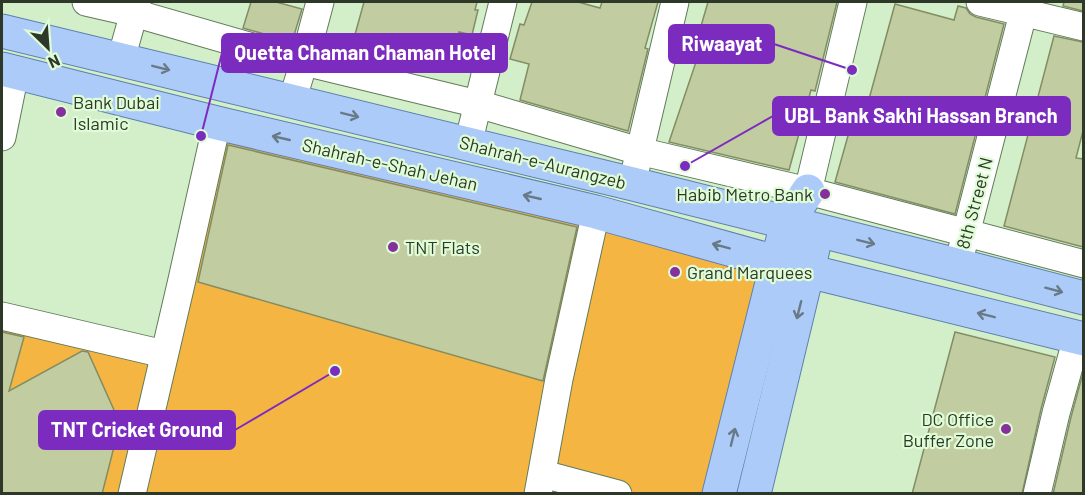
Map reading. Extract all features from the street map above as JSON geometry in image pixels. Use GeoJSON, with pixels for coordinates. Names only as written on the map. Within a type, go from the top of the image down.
{"type":"FeatureCollection","features":[{"type":"Feature","properties":{"kind":"main road","name":"Shahrah-e-Aurangzeb"},"geometry":{"type":"LineString","coordinates":[[2,31],[633,184],[1083,298]]}},
{"type":"Feature","properties":{"kind":"main road","name":"Shahrah-e-Shah Jehan"},"geometry":{"type":"LineString","coordinates":[[8,71],[217,123],[596,212],[777,262]]}},
{"type":"Feature","properties":{"kind":"main road"},"geometry":{"type":"LineString","coordinates":[[754,494],[808,271],[802,226],[808,192]]}},
{"type":"Feature","properties":{"kind":"main road"},"geometry":{"type":"LineString","coordinates":[[719,494],[777,262],[802,226]]}},
{"type":"Feature","properties":{"kind":"main road"},"geometry":{"type":"LineString","coordinates":[[777,262],[1080,339]]}},
{"type":"Feature","properties":{"kind":"street"},"geometry":{"type":"LineString","coordinates":[[86,2],[136,7],[304,62],[478,104],[639,151],[966,232],[1083,264]]}},
{"type":"Feature","properties":{"kind":"street"},"geometry":{"type":"LineString","coordinates":[[292,101],[320,2]]}},
{"type":"Feature","properties":{"kind":"street"},"geometry":{"type":"LineString","coordinates":[[468,144],[503,2]]}},
{"type":"Feature","properties":{"kind":"street"},"geometry":{"type":"LineString","coordinates":[[633,184],[675,2]]}},
{"type":"Feature","properties":{"kind":"street"},"geometry":{"type":"LineString","coordinates":[[808,192],[853,2]]}},
{"type":"Feature","properties":{"kind":"street"},"geometry":{"type":"LineString","coordinates":[[980,2],[1024,7],[1083,27]]}},
{"type":"Feature","properties":{"kind":"street"},"geometry":{"type":"LineString","coordinates":[[122,59],[136,7]]}},
{"type":"Feature","properties":{"kind":"street","name":"8th Street N"},"geometry":{"type":"LineString","coordinates":[[957,265],[1024,7]]}},
{"type":"Feature","properties":{"kind":"street"},"geometry":{"type":"LineString","coordinates":[[2,137],[8,71]]}},
{"type":"Feature","properties":{"kind":"street"},"geometry":{"type":"LineString","coordinates":[[132,494],[217,123]]}},
{"type":"Feature","properties":{"kind":"street"},"geometry":{"type":"LineString","coordinates":[[596,212],[559,379],[540,484],[618,494]]}},
{"type":"Feature","properties":{"kind":"street"},"geometry":{"type":"LineString","coordinates":[[2,316],[164,354]]}},
{"type":"Feature","properties":{"kind":"street"},"geometry":{"type":"LineString","coordinates":[[1037,494],[1056,412],[1080,339]]}},
{"type":"Feature","properties":{"kind":"shaded area"},"geometry":{"type":"Polygon","coordinates":[[[222,119],[777,261],[720,493],[2,494],[2,316],[166,355],[222,119]]]}},
{"type":"Feature","properties":{"kind":"building"},"geometry":{"type":"Polygon","coordinates":[[[251,2],[276,2],[302,9],[292,42],[243,28],[251,2]]]}},
{"type":"Feature","properties":{"kind":"building"},"geometry":{"type":"Polygon","coordinates":[[[364,2],[477,2],[475,10],[478,10],[472,35],[459,32],[448,72],[351,49],[364,2]]]}},
{"type":"Feature","properties":{"kind":"building"},"geometry":{"type":"Polygon","coordinates":[[[532,2],[578,2],[600,8],[602,2],[658,2],[645,48],[648,49],[628,131],[520,100],[529,64],[510,59],[520,24],[524,25],[532,2]]]}},
{"type":"Feature","properties":{"kind":"building"},"geometry":{"type":"Polygon","coordinates":[[[708,2],[837,2],[815,91],[811,90],[789,170],[669,142],[697,59],[692,57],[708,2]]]}},
{"type":"Feature","properties":{"kind":"building"},"geometry":{"type":"Polygon","coordinates":[[[1064,2],[1083,2],[1083,11],[1063,6],[1064,2]]]}},
{"type":"Feature","properties":{"kind":"building"},"geometry":{"type":"Polygon","coordinates":[[[895,4],[954,20],[958,6],[966,8],[976,17],[1004,24],[955,214],[835,182],[853,118],[863,121],[895,4]]]}},
{"type":"Feature","properties":{"kind":"building"},"geometry":{"type":"Polygon","coordinates":[[[1054,36],[1083,42],[1083,131],[1076,158],[1083,159],[1083,247],[1004,226],[1054,36]]]}},
{"type":"Feature","properties":{"kind":"building","name":"TNT Flats"},"geometry":{"type":"Polygon","coordinates":[[[228,145],[577,227],[543,381],[198,282],[228,145]]]}},
{"type":"Feature","properties":{"kind":"building"},"geometry":{"type":"Polygon","coordinates":[[[2,332],[24,337],[9,391],[82,351],[88,352],[118,419],[74,441],[115,443],[102,494],[2,494],[2,332]]]}},
{"type":"Feature","properties":{"kind":"building","name":"DC Office Buffer Zone"},"geometry":{"type":"Polygon","coordinates":[[[955,332],[1055,357],[1022,494],[912,494],[955,332]]]}},
{"type":"Feature","properties":{"kind":"building"},"geometry":{"type":"Polygon","coordinates":[[[1083,373],[1083,494],[1053,494],[1071,417],[1083,373]]]}},
{"type":"Feature","properties":{"kind":"place","name":"Riwaayat"},"geometry":{"type":"Point","coordinates":[852,70]}},
{"type":"Feature","properties":{"kind":"place","name":"Bank Dubai Islamic"},"geometry":{"type":"Point","coordinates":[61,112]}},
{"type":"Feature","properties":{"kind":"place","name":"Quetta Chaman Chaman Hotel"},"geometry":{"type":"Point","coordinates":[201,136]}},
{"type":"Feature","properties":{"kind":"place","name":"UBL Bank Sakhi Hassan Branch"},"geometry":{"type":"Point","coordinates":[685,166]}},
{"type":"Feature","properties":{"kind":"place","name":"Habib Metro Bank"},"geometry":{"type":"Point","coordinates":[825,194]}},
{"type":"Feature","properties":{"kind":"place","name":"TNT Flats"},"geometry":{"type":"Point","coordinates":[393,247]}},
{"type":"Feature","properties":{"kind":"place","name":"Grand Marquees"},"geometry":{"type":"Point","coordinates":[675,272]}},
{"type":"Feature","properties":{"kind":"place","name":"TNT Cricket Ground"},"geometry":{"type":"Point","coordinates":[335,371]}},
{"type":"Feature","properties":{"kind":"place","name":"DC Office Buffer Zone"},"geometry":{"type":"Point","coordinates":[1006,429]}}]}
